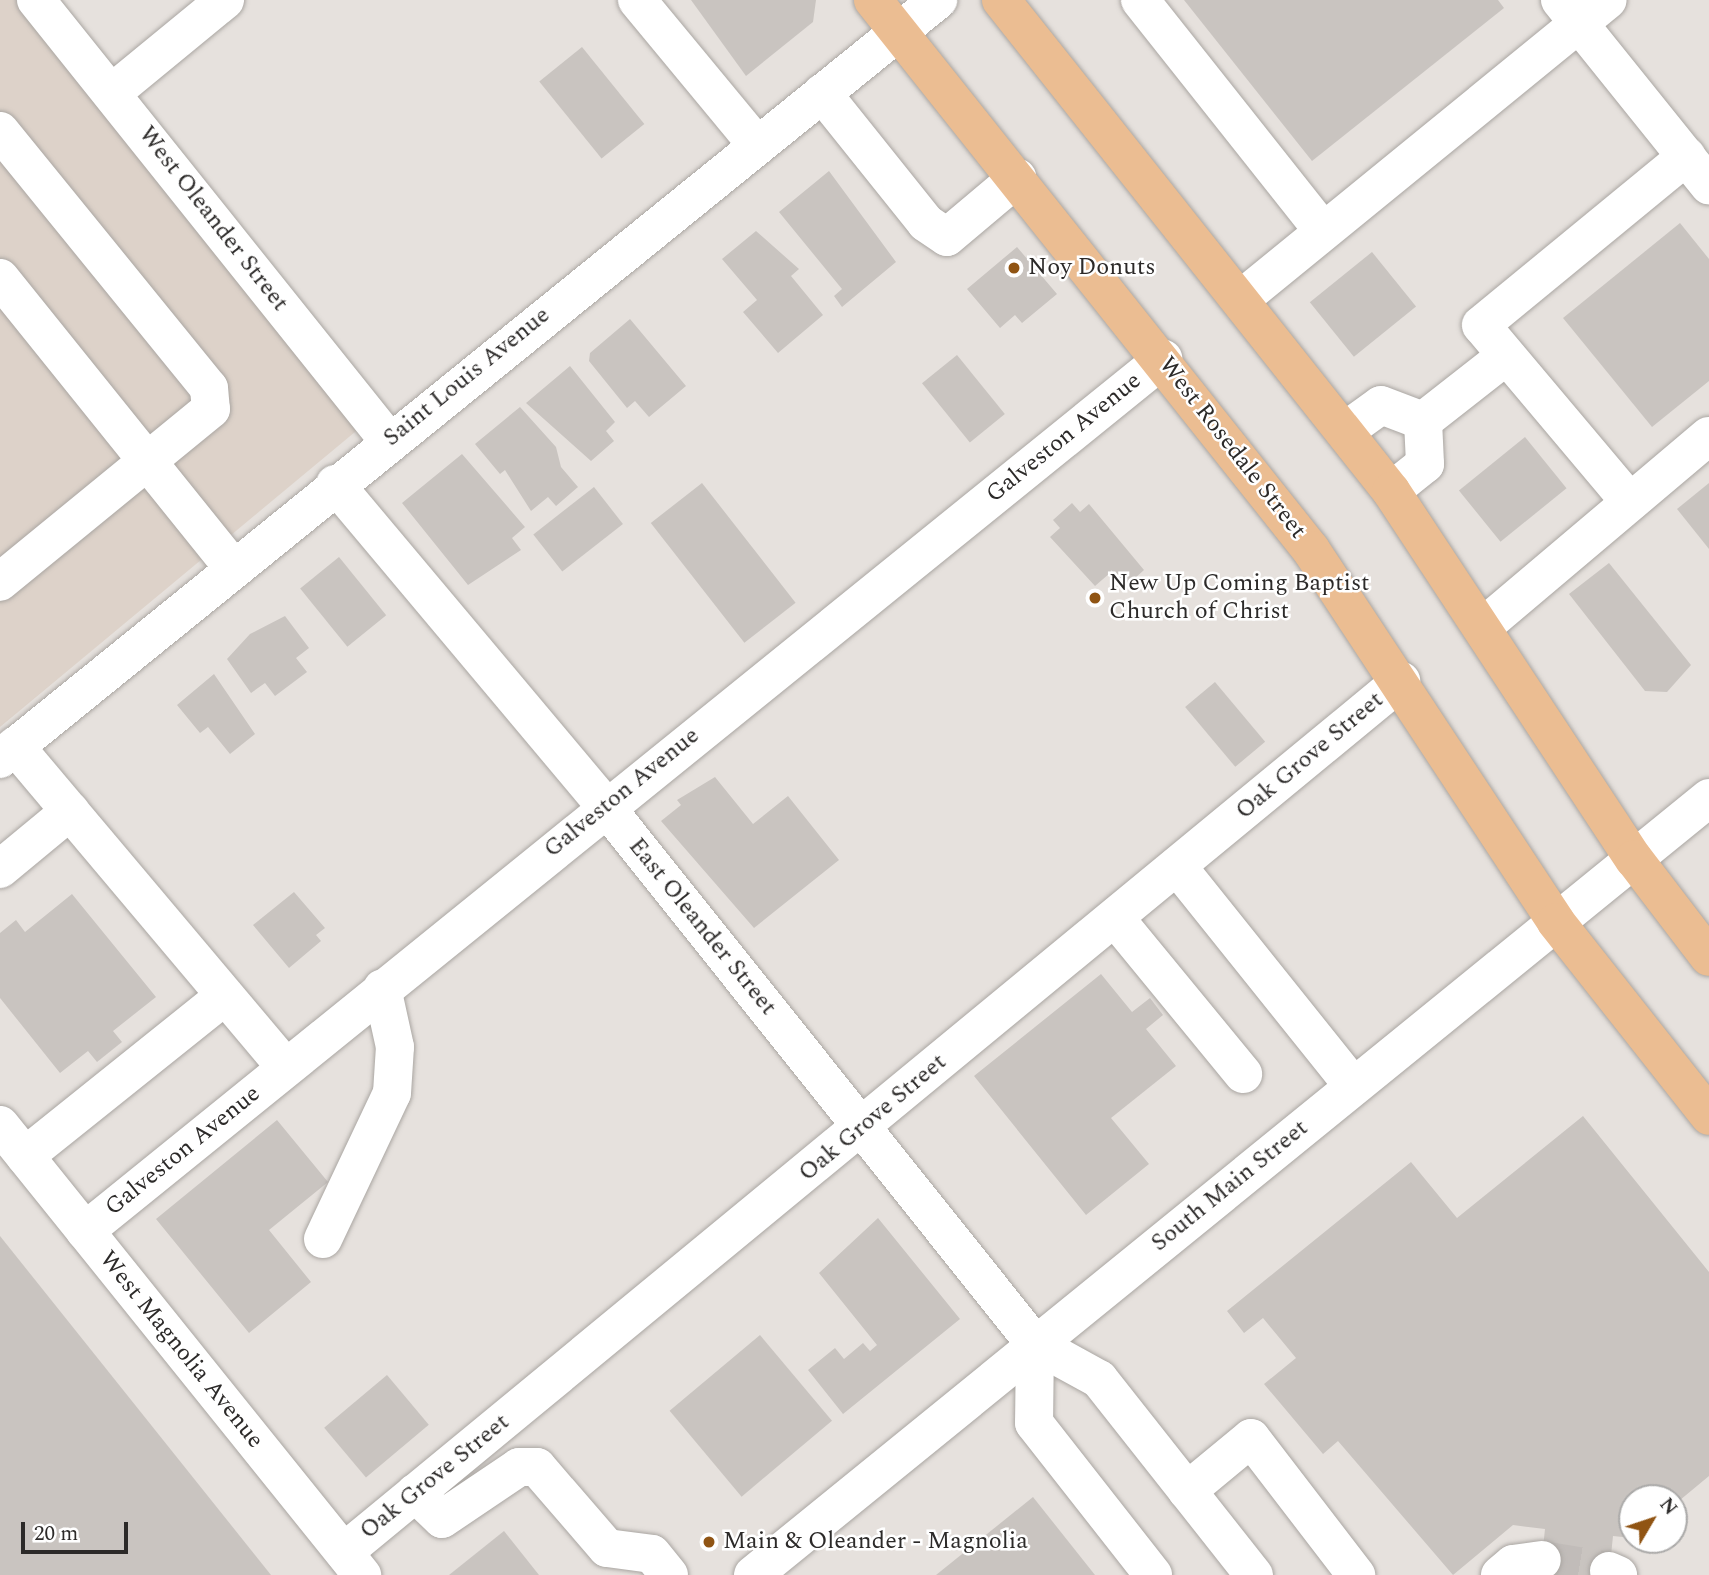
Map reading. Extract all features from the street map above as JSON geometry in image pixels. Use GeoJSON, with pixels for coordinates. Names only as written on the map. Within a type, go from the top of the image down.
{"type":"FeatureCollection","features":[{"type":"Feature","properties":{"kind":"main road","name":"West Rosedale Street"},"geometry":{"type":"LineString","coordinates":[[873,0],[1163,359],[1311,550],[1401,681],[1556,922],[1709,1116]]}},
{"type":"Feature","properties":{"kind":"main road"},"geometry":{"type":"LineString","coordinates":[[1001,0],[1391,491],[1485,625],[1633,859],[1709,957]]}},
{"type":"Feature","properties":{"kind":"street","name":"West Oleander Street"},"geometry":{"type":"LineString","coordinates":[[36,0],[113,92],[388,440]]}},
{"type":"Feature","properties":{"kind":"street"},"geometry":{"type":"LineString","coordinates":[[113,92],[225,0]]}},
{"type":"Feature","properties":{"kind":"street"},"geometry":{"type":"LineString","coordinates":[[638,0],[757,145]]}},
{"type":"Feature","properties":{"kind":"street","name":"Saint Louis Avenue"},"geometry":{"type":"LineString","coordinates":[[7,753],[388,440],[938,0]]}},
{"type":"Feature","properties":{"kind":"street"},"geometry":{"type":"LineString","coordinates":[[1140,0],[1322,230]]}},
{"type":"Feature","properties":{"kind":"street"},"geometry":{"type":"LineString","coordinates":[[1241,299],[1582,8],[1698,170],[1480,326],[1630,502]]}},
{"type":"Feature","properties":{"kind":"street"},"geometry":{"type":"LineString","coordinates":[[822,93],[926,223],[947,237],[1017,178]]}},
{"type":"Feature","properties":{"kind":"street"},"geometry":{"type":"LineString","coordinates":[[0,131],[209,387],[211,409],[0,582]]}},
{"type":"Feature","properties":{"kind":"street"},"geometry":{"type":"LineString","coordinates":[[0,278],[233,568]]}},
{"type":"Feature","properties":{"kind":"street"},"geometry":{"type":"LineString","coordinates":[[1423,421],[1506,356]]}},
{"type":"Feature","properties":{"kind":"street","name":"Galveston Avenue"},"geometry":{"type":"LineString","coordinates":[[85,1231],[606,806],[1163,359]]}},
{"type":"Feature","properties":{"kind":"street"},"geometry":{"type":"LineString","coordinates":[[1345,431],[1381,405],[1423,421]]}},
{"type":"Feature","properties":{"kind":"street"},"geometry":{"type":"LineString","coordinates":[[1391,491],[1424,464],[1423,421]]}},
{"type":"Feature","properties":{"kind":"street"},"geometry":{"type":"LineString","coordinates":[[1485,625],[1709,436]]}},
{"type":"Feature","properties":{"kind":"street","name":"East Oleander Street"},"geometry":{"type":"LineString","coordinates":[[335,484],[606,806],[1035,1344],[1099,1379],[1254,1575]]}},
{"type":"Feature","properties":{"kind":"street","name":"Oak Grove Street"},"geometry":{"type":"LineString","coordinates":[[353,1564],[415,1493],[1401,681]]}},
{"type":"Feature","properties":{"kind":"street"},"geometry":{"type":"LineString","coordinates":[[7,753],[70,811],[285,1067]]}},
{"type":"Feature","properties":{"kind":"street","name":"South Main Street"},"geometry":{"type":"LineString","coordinates":[[753,1575],[1709,798]]}},
{"type":"Feature","properties":{"kind":"street"},"geometry":{"type":"LineString","coordinates":[[0,869],[70,811]]}},
{"type":"Feature","properties":{"kind":"street"},"geometry":{"type":"LineString","coordinates":[[1177,866],[1353,1086]]}},
{"type":"Feature","properties":{"kind":"street"},"geometry":{"type":"LineString","coordinates":[[1115,918],[1243,1074]]}},
{"type":"Feature","properties":{"kind":"street"},"geometry":{"type":"LineString","coordinates":[[323,1239],[392,1093],[395,1048],[382,988]]}},
{"type":"Feature","properties":{"kind":"street"},"geometry":{"type":"LineString","coordinates":[[25,1156],[225,996]]}},
{"type":"Feature","properties":{"kind":"street","name":"West Magnolia Avenue"},"geometry":{"type":"LineString","coordinates":[[0,1125],[353,1564]]}},
{"type":"Feature","properties":{"kind":"street"},"geometry":{"type":"LineString","coordinates":[[1035,1344],[1034,1423],[1153,1575]]}},
{"type":"Feature","properties":{"kind":"street"},"geometry":{"type":"LineString","coordinates":[[1188,1490],[1251,1437],[1356,1575]]}},
{"type":"Feature","properties":{"kind":"street"},"geometry":{"type":"LineString","coordinates":[[415,1493],[442,1519],[519,1467],[537,1466],[607,1548],[652,1553],[669,1575]]}},
{"type":"Feature","properties":{"kind":"street"},"geometry":{"type":"LineString","coordinates":[[1500,1575],[1513,1564],[1542,1560]]}},
{"type":"Feature","properties":{"kind":"shaded area"},"geometry":{"type":"Polygon","coordinates":[[[0,0],[16,0],[361,427],[0,727],[0,0]]]}},
{"type":"Feature","properties":{"kind":"building"},"geometry":{"type":"Polygon","coordinates":[[[691,0],[816,0],[813,22],[746,76],[691,0]]]}},
{"type":"Feature","properties":{"kind":"building"},"geometry":{"type":"Polygon","coordinates":[[[1184,0],[1498,0],[1504,8],[1312,161],[1184,0]]]}},
{"type":"Feature","properties":{"kind":"building"},"geometry":{"type":"Polygon","coordinates":[[[582,47],[644,124],[602,159],[539,82],[582,47]]]}},
{"type":"Feature","properties":{"kind":"building"},"geometry":{"type":"Polygon","coordinates":[[[829,171],[896,262],[842,307],[834,296],[842,289],[779,212],[829,171]]]}},
{"type":"Feature","properties":{"kind":"building"},"geometry":{"type":"Polygon","coordinates":[[[1680,223],[1709,259],[1709,381],[1652,427],[1563,318],[1680,223]]]}},
{"type":"Feature","properties":{"kind":"building"},"geometry":{"type":"Polygon","coordinates":[[[756,231],[799,269],[791,276],[823,315],[778,353],[743,312],[757,300],[722,259],[756,231]]]}},
{"type":"Feature","properties":{"kind":"building","name":"Noy Donuts"},"geometry":{"type":"Polygon","coordinates":[[[1017,247],[1057,294],[1022,323],[1015,315],[1000,328],[967,289],[1017,247]]]}},
{"type":"Feature","properties":{"kind":"building"},"geometry":{"type":"Polygon","coordinates":[[[1372,252],[1416,306],[1354,357],[1310,302],[1372,252]]]}},
{"type":"Feature","properties":{"kind":"building"},"geometry":{"type":"Polygon","coordinates":[[[630,319],[686,386],[649,417],[635,401],[627,408],[589,361],[590,353],[630,319]]]}},
{"type":"Feature","properties":{"kind":"building"},"geometry":{"type":"Polygon","coordinates":[[[957,355],[1005,414],[970,442],[922,383],[957,355]]]}},
{"type":"Feature","properties":{"kind":"building"},"geometry":{"type":"Polygon","coordinates":[[[570,366],[615,422],[606,431],[614,441],[591,461],[526,403],[570,366]]]}},
{"type":"Feature","properties":{"kind":"building"},"geometry":{"type":"Polygon","coordinates":[[[520,407],[556,447],[561,467],[578,487],[556,506],[548,497],[531,511],[505,470],[500,474],[475,444],[520,407]]]}},
{"type":"Feature","properties":{"kind":"building"},"geometry":{"type":"Polygon","coordinates":[[[1525,437],[1567,488],[1500,542],[1459,490],[1525,437]]]}},
{"type":"Feature","properties":{"kind":"building"},"geometry":{"type":"Polygon","coordinates":[[[462,454],[525,527],[512,538],[521,550],[468,585],[402,503],[462,454]]]}},
{"type":"Feature","properties":{"kind":"building"},"geometry":{"type":"Polygon","coordinates":[[[702,483],[796,603],[744,643],[651,523],[702,483]]]}},
{"type":"Feature","properties":{"kind":"building"},"geometry":{"type":"Polygon","coordinates":[[[1709,483],[1709,549],[1677,509],[1709,483]]]}},
{"type":"Feature","properties":{"kind":"building"},"geometry":{"type":"Polygon","coordinates":[[[594,487],[623,524],[562,571],[533,534],[594,487]]]}},
{"type":"Feature","properties":{"kind":"building"},"geometry":{"type":"Polygon","coordinates":[[[1072,503],[1080,512],[1089,504],[1144,570],[1123,589],[1110,573],[1095,586],[1050,537],[1060,528],[1053,520],[1072,503]]]}},
{"type":"Feature","properties":{"kind":"building"},"geometry":{"type":"Polygon","coordinates":[[[339,557],[386,615],[347,647],[300,588],[339,557]]]}},
{"type":"Feature","properties":{"kind":"building"},"geometry":{"type":"Polygon","coordinates":[[[1609,563],[1691,665],[1667,692],[1645,691],[1569,594],[1609,563]]]}},
{"type":"Feature","properties":{"kind":"building"},"geometry":{"type":"Polygon","coordinates":[[[285,616],[309,648],[296,658],[307,672],[275,696],[265,683],[251,693],[227,659],[250,634],[285,616]]]}},
{"type":"Feature","properties":{"kind":"building"},"geometry":{"type":"Polygon","coordinates":[[[214,674],[255,734],[230,754],[208,727],[200,733],[177,705],[214,674]]]}},
{"type":"Feature","properties":{"kind":"building"},"geometry":{"type":"Polygon","coordinates":[[[1215,682],[1265,742],[1235,767],[1185,707],[1215,682]]]}},
{"type":"Feature","properties":{"kind":"building"},"geometry":{"type":"Polygon","coordinates":[[[715,777],[753,824],[788,796],[839,860],[754,928],[661,821],[681,805],[677,800],[715,777]]]}},
{"type":"Feature","properties":{"kind":"building"},"geometry":{"type":"Polygon","coordinates":[[[294,892],[325,928],[316,935],[321,941],[289,968],[253,925],[294,892]]]}},
{"type":"Feature","properties":{"kind":"building"},"geometry":{"type":"Polygon","coordinates":[[[72,894],[156,997],[113,1031],[122,1042],[97,1062],[88,1051],[60,1073],[0,998],[0,933],[16,920],[25,932],[72,894]]]}},
{"type":"Feature","properties":{"kind":"building"},"geometry":{"type":"Polygon","coordinates":[[[1101,974],[1132,1012],[1150,998],[1163,1015],[1146,1029],[1176,1066],[1111,1118],[1149,1164],[1086,1215],[974,1076],[1101,974]]]}},
{"type":"Feature","properties":{"kind":"building"},"geometry":{"type":"Polygon","coordinates":[[[1583,1116],[1709,1272],[1709,1476],[1688,1493],[1688,1484],[1618,1484],[1618,1537],[1613,1536],[1609,1575],[1540,1575],[1545,1529],[1513,1525],[1453,1575],[1338,1441],[1323,1454],[1264,1384],[1296,1358],[1263,1318],[1244,1333],[1227,1311],[1411,1162],[1457,1218],[1583,1116]]]}},
{"type":"Feature","properties":{"kind":"building"},"geometry":{"type":"Polygon","coordinates":[[[277,1120],[328,1182],[269,1230],[311,1282],[249,1333],[156,1219],[277,1120]]]}},
{"type":"Feature","properties":{"kind":"building"},"geometry":{"type":"Polygon","coordinates":[[[878,1218],[960,1319],[843,1414],[808,1370],[835,1348],[844,1359],[863,1343],[870,1351],[877,1345],[819,1273],[878,1218]]]}},
{"type":"Feature","properties":{"kind":"building"},"geometry":{"type":"Polygon","coordinates":[[[0,1236],[271,1575],[0,1575],[0,1236]]]}},
{"type":"Feature","properties":{"kind":"building"},"geometry":{"type":"Polygon","coordinates":[[[760,1335],[832,1421],[742,1497],[670,1411],[760,1335]]]}},
{"type":"Feature","properties":{"kind":"building"},"geometry":{"type":"Polygon","coordinates":[[[387,1375],[429,1425],[366,1478],[324,1428],[387,1375]]]}},
{"type":"Feature","properties":{"kind":"building"},"geometry":{"type":"Polygon","coordinates":[[[1033,1497],[1095,1575],[936,1575],[1033,1497]]]}},
{"type":"Feature","properties":{"kind":"building"},"geometry":{"type":"Polygon","coordinates":[[[504,1531],[539,1575],[449,1575],[504,1531]]]}},
{"type":"Feature","properties":{"kind":"tunnel"},"geometry":{"type":"LineString","coordinates":[[1542,1560],[1609,1571]]}},
{"type":"Feature","properties":{"kind":"place","name":"Noy Donuts"},"geometry":{"type":"Point","coordinates":[1014,268]}},
{"type":"Feature","properties":{"kind":"place","name":"New Up Coming Baptist Church of Christ"},"geometry":{"type":"Point","coordinates":[1095,598]}},
{"type":"Feature","properties":{"kind":"place","name":"Main & Oleander - Magnolia"},"geometry":{"type":"Point","coordinates":[709,1542]}}]}
